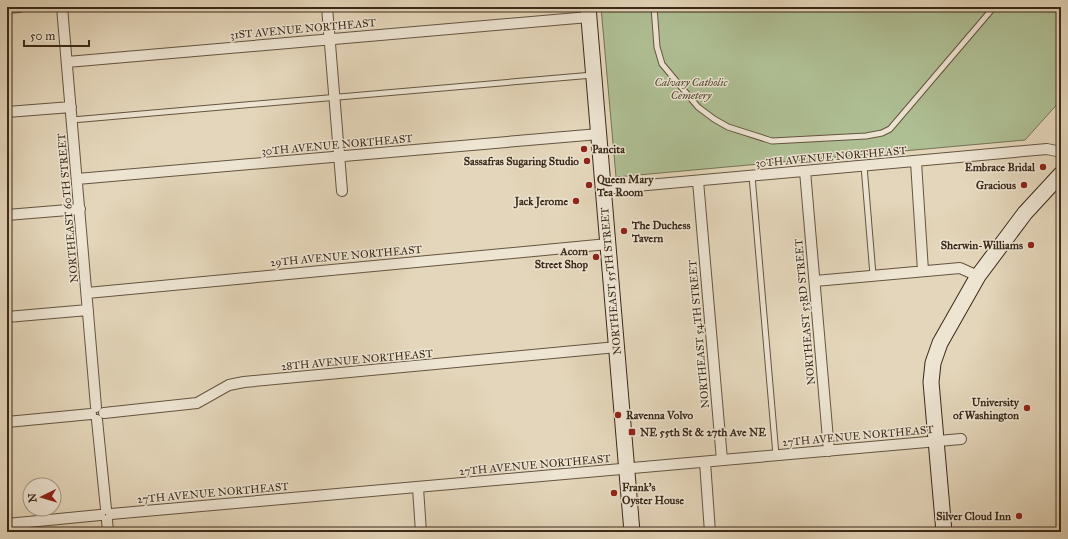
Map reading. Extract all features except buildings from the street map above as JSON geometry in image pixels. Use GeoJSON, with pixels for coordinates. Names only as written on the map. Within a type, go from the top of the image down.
{"type":"FeatureCollection","features":[{"type":"Feature","properties":{"kind":"main road","name":"NORTHEAST 55TH STREET"},"geometry":{"type":"LineString","coordinates":[[589,12],[632,532]]}},
{"type":"Feature","properties":{"kind":"main road"},"geometry":{"type":"LineString","coordinates":[[944,532],[931,382],[933,364],[940,343],[978,276],[1025,213],[1061,174]]}},
{"type":"Feature","properties":{"kind":"street"},"geometry":{"type":"LineString","coordinates":[[7,8],[20,7]]}},
{"type":"Feature","properties":{"kind":"street","name":"NORTHEAST 60TH STREET"},"geometry":{"type":"LineString","coordinates":[[62,7],[108,532]]}},
{"type":"Feature","properties":{"kind":"street"},"geometry":{"type":"LineString","coordinates":[[327,7],[342,191]]}},
{"type":"Feature","properties":{"kind":"street","name":"31ST AVENUE NORTHEAST"},"geometry":{"type":"LineString","coordinates":[[67,62],[330,39],[589,12]]}},
{"type":"Feature","properties":{"kind":"street"},"geometry":{"type":"LineString","coordinates":[[7,112],[71,107]]}},
{"type":"Feature","properties":{"kind":"street","name":"30TH AVENUE NORTHEAST"},"geometry":{"type":"LineString","coordinates":[[77,179],[598,134]]}},
{"type":"Feature","properties":{"kind":"street","name":"30TH AVENUE NORTHEAST"},"geometry":{"type":"LineString","coordinates":[[603,189],[1047,149],[1061,152]]}},
{"type":"Feature","properties":{"kind":"street"},"geometry":{"type":"LineString","coordinates":[[916,162],[923,271]]}},
{"type":"Feature","properties":{"kind":"street","name":"NORTHEAST 53RD STREET"},"geometry":{"type":"LineString","coordinates":[[805,171],[829,451]]}},
{"type":"Feature","properties":{"kind":"street","name":"NORTHEAST 54TH STREET"},"geometry":{"type":"LineString","coordinates":[[698,181],[722,460]]}},
{"type":"Feature","properties":{"kind":"street"},"geometry":{"type":"LineString","coordinates":[[7,215],[80,209]]}},
{"type":"Feature","properties":{"kind":"street","name":"29TH AVENUE NORTHEAST"},"geometry":{"type":"LineString","coordinates":[[87,293],[608,244]]}},
{"type":"Feature","properties":{"kind":"street"},"geometry":{"type":"LineString","coordinates":[[815,281],[960,268],[978,276]]}},
{"type":"Feature","properties":{"kind":"street"},"geometry":{"type":"LineString","coordinates":[[7,317],[88,310]]}},
{"type":"Feature","properties":{"kind":"street","name":"28TH AVENUE NORTHEAST"},"geometry":{"type":"LineString","coordinates":[[7,422],[197,403],[229,385],[244,382],[617,347]]}},
{"type":"Feature","properties":{"kind":"street","name":"27TH AVENUE NORTHEAST"},"geometry":{"type":"LineString","coordinates":[[7,524],[961,439]]}},
{"type":"Feature","properties":{"kind":"street"},"geometry":{"type":"LineString","coordinates":[[705,462],[710,532]]}},
{"type":"Feature","properties":{"kind":"street"},"geometry":{"type":"LineString","coordinates":[[418,488],[421,532]]}},
{"type":"Feature","properties":{"kind":"lane"},"geometry":{"type":"LineString","coordinates":[[654,7],[657,47],[662,64],[698,107],[728,127],[763,139],[782,141],[874,135],[890,129],[994,7]]}},
{"type":"Feature","properties":{"kind":"lane"},"geometry":{"type":"LineString","coordinates":[[72,120],[594,75]]}},
{"type":"Feature","properties":{"kind":"lane"},"geometry":{"type":"LineString","coordinates":[[864,166],[873,275]]}},
{"type":"Feature","properties":{"kind":"lane"},"geometry":{"type":"LineString","coordinates":[[752,176],[776,455]]}},
{"type":"Feature","properties":{"kind":"green space","name":"Calvary Catholic Cemetery"},"geometry":{"type":"Polygon","coordinates":[[[601,7],[1061,7],[1061,100],[1025,140],[616,177],[601,7]]]}},
{"type":"Feature","properties":{"kind":"place","name":"Pancita"},"geometry":{"type":"Point","coordinates":[584,149]}},
{"type":"Feature","properties":{"kind":"place","name":"Sassafras Sugaring Studio"},"geometry":{"type":"Point","coordinates":[587,161]}},
{"type":"Feature","properties":{"kind":"place","name":"Embrace Bridal"},"geometry":{"type":"Point","coordinates":[1043,167]}},
{"type":"Feature","properties":{"kind":"place","name":"Queen Mary Tea Room"},"geometry":{"type":"Point","coordinates":[589,185]}},
{"type":"Feature","properties":{"kind":"place","name":"Gracious"},"geometry":{"type":"Point","coordinates":[1024,185]}},
{"type":"Feature","properties":{"kind":"place","name":"Jack Jerome"},"geometry":{"type":"Point","coordinates":[576,201]}},
{"type":"Feature","properties":{"kind":"place","name":"The Duchess Tavern"},"geometry":{"type":"Point","coordinates":[624,231]}},
{"type":"Feature","properties":{"kind":"place","name":"Sherwin-Williams"},"geometry":{"type":"Point","coordinates":[1031,245]}},
{"type":"Feature","properties":{"kind":"place","name":"Acorn Street Shop"},"geometry":{"type":"Point","coordinates":[596,257]}},
{"type":"Feature","properties":{"kind":"place","name":"University of Washington"},"geometry":{"type":"Point","coordinates":[1027,408]}},
{"type":"Feature","properties":{"kind":"place","name":"Ravenna Volvo"},"geometry":{"type":"Point","coordinates":[618,415]}},
{"type":"Feature","properties":{"kind":"place","name":"NE 55th St & 27th Ave NE"},"geometry":{"type":"Point","coordinates":[632,432]}},
{"type":"Feature","properties":{"kind":"place","name":"Frank's Oyster House"},"geometry":{"type":"Point","coordinates":[614,493]}},
{"type":"Feature","properties":{"kind":"place","name":"Silver Cloud Inn"},"geometry":{"type":"Point","coordinates":[1019,516]}}]}
